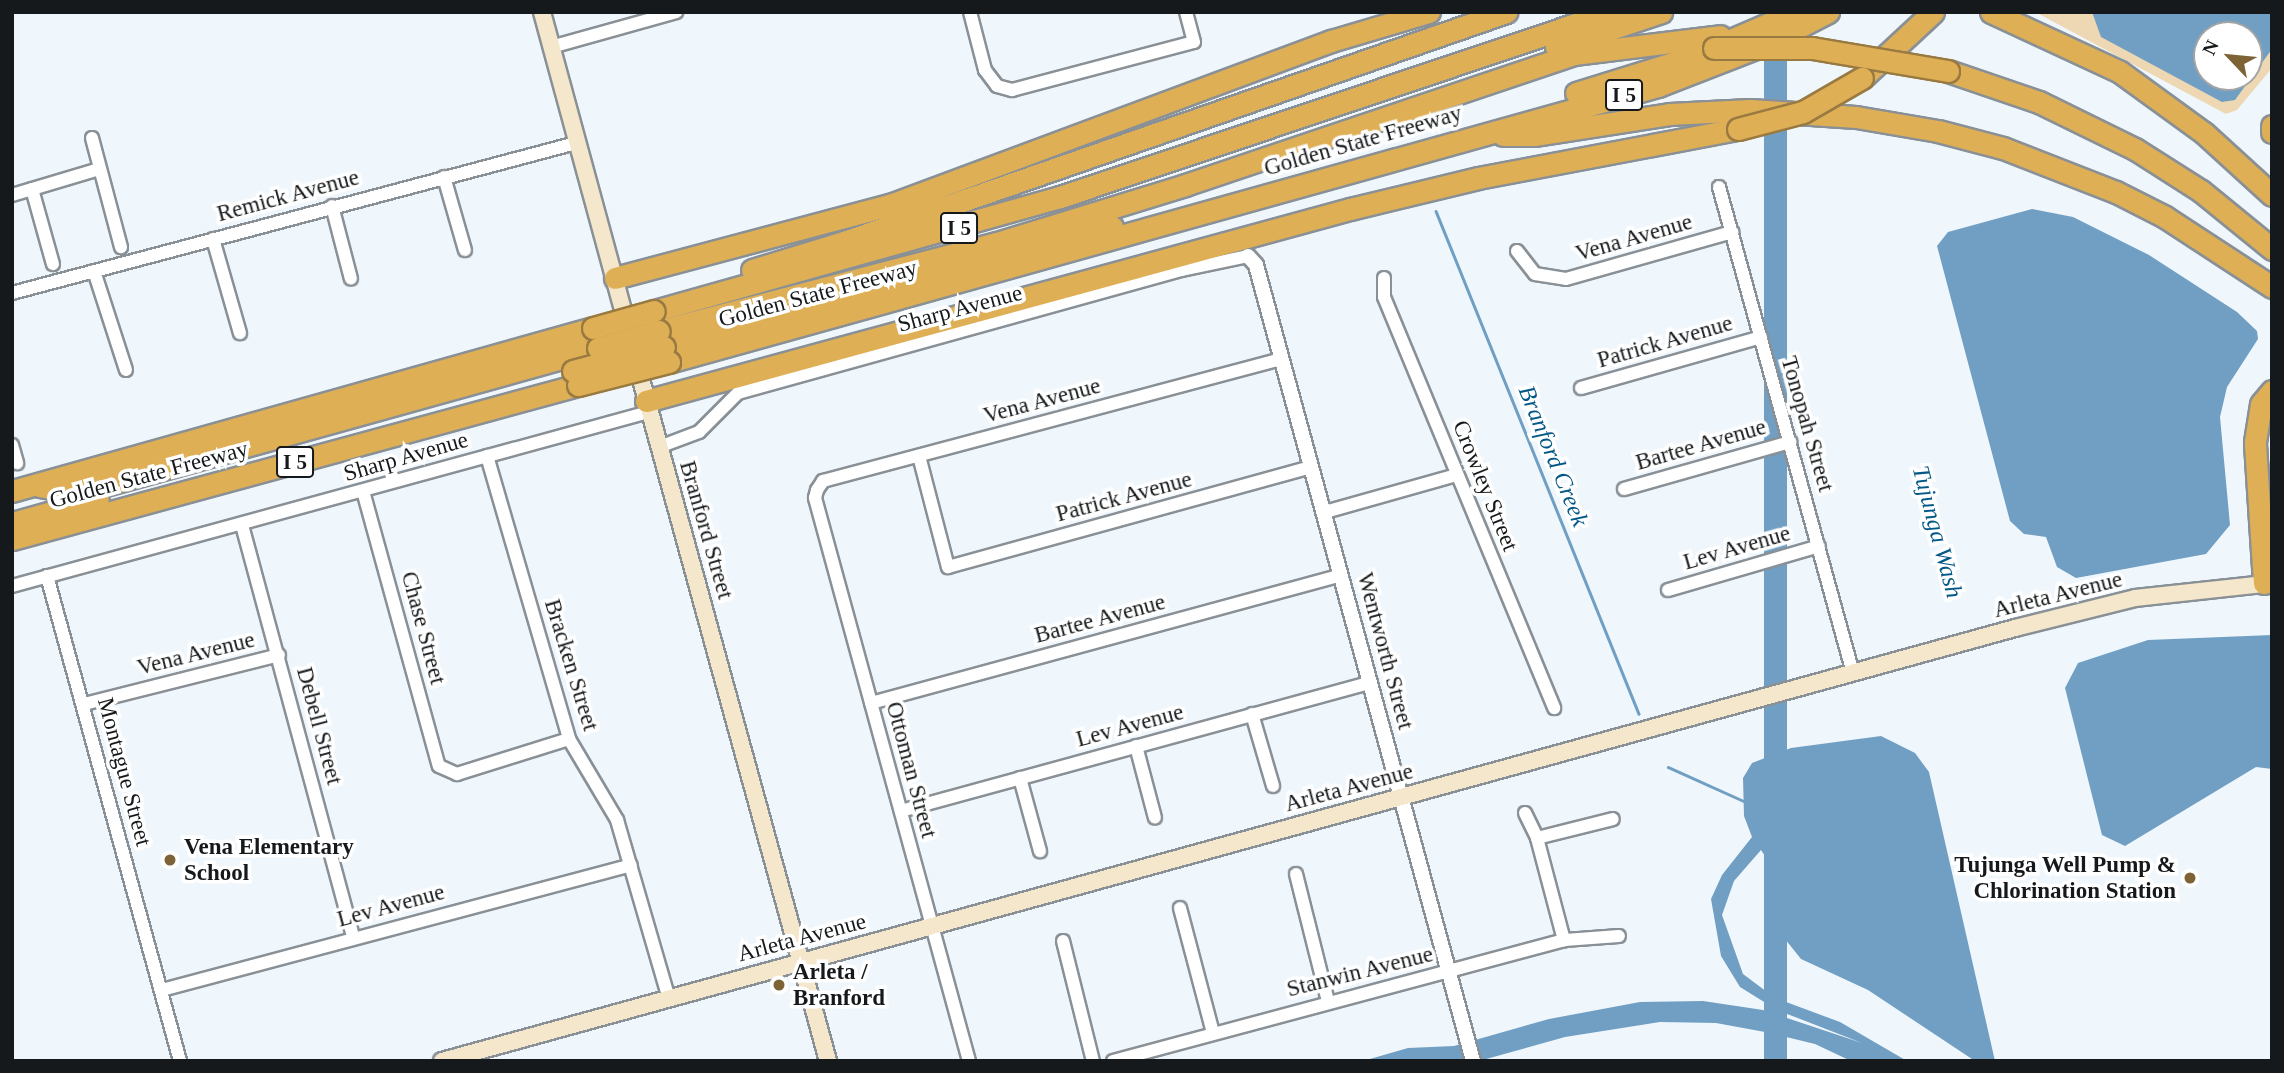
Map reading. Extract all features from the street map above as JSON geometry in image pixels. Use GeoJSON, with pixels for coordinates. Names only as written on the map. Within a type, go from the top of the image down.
{"type":"FeatureCollection","features":[{"type":"Feature","properties":{"kind":"highway"},"geometry":{"type":"LineString","coordinates":[[615,278],[890,205],[1354,33],[1429,12]]}},
{"type":"Feature","properties":{"kind":"highway"},"geometry":{"type":"LineString","coordinates":[[705,297],[744,272],[860,237],[1506,12]]}},
{"type":"Feature","properties":{"kind":"highway","name":"Golden State Freeway"},"geometry":{"type":"LineString","coordinates":[[12,491],[596,338],[662,338],[705,297],[1060,197],[1612,12]]}},
{"type":"Feature","properties":{"kind":"highway"},"geometry":{"type":"LineString","coordinates":[[662,338],[974,245],[1661,12]]}},
{"type":"Feature","properties":{"kind":"highway","name":"Golden State Freeway"},"geometry":{"type":"LineString","coordinates":[[12,539],[575,378],[662,338],[1479,135],[1658,86],[1796,18],[1828,12]]}},
{"type":"Feature","properties":{"kind":"highway"},"geometry":{"type":"LineString","coordinates":[[648,407],[1350,209],[1478,178],[1738,129],[1803,112],[1862,78],[1933,12]]}},
{"type":"Feature","properties":{"kind":"highway"},"geometry":{"type":"LineString","coordinates":[[1991,12],[2120,72],[2167,104],[2246,169],[2272,195]]}},
{"type":"Feature","properties":{"kind":"highway"},"geometry":{"type":"LineString","coordinates":[[662,338],[1088,233],[1763,36]]}},
{"type":"Feature","properties":{"kind":"highway"},"geometry":{"type":"LineString","coordinates":[[974,245],[997,243],[1185,185],[1574,54],[1813,36],[1949,65],[2044,90],[2141,138],[2208,181],[2272,233]]}},
{"type":"Feature","properties":{"kind":"highway"},"geometry":{"type":"LineString","coordinates":[[1088,233],[1189,194],[1577,66],[1717,42]]}},
{"type":"Feature","properties":{"kind":"highway"},"geometry":{"type":"LineString","coordinates":[[1949,65],[2039,102],[2135,149],[2201,191],[2272,249]]}},
{"type":"Feature","properties":{"kind":"highway"},"geometry":{"type":"LineString","coordinates":[[1479,135],[1534,135],[1668,114],[1787,111],[1822,113],[1938,131],[2066,171],[2165,217],[2272,287]]}},
{"type":"Feature","properties":{"kind":"highway"},"geometry":{"type":"LineString","coordinates":[[2272,126],[2272,132]]}},
{"type":"Feature","properties":{"kind":"highway"},"geometry":{"type":"LineString","coordinates":[[12,523],[575,378]]}},
{"type":"Feature","properties":{"kind":"highway"},"geometry":{"type":"LineString","coordinates":[[2268,583],[2255,442],[2261,404],[2272,391]]}},
{"type":"Feature","properties":{"kind":"main road","name":"Branford Street"},"geometry":{"type":"LineString","coordinates":[[542,12],[828,1061]]}},
{"type":"Feature","properties":{"kind":"main road","name":"Arleta Avenue"},"geometry":{"type":"LineString","coordinates":[[442,1061],[1929,652],[2135,598],[2268,583]]}},
{"type":"Feature","properties":{"kind":"street"},"geometry":{"type":"LineString","coordinates":[[551,47],[676,12]]}},
{"type":"Feature","properties":{"kind":"street"},"geometry":{"type":"LineString","coordinates":[[970,12],[985,70],[997,86],[1020,89],[1194,42],[1186,12]]}},
{"type":"Feature","properties":{"kind":"street"},"geometry":{"type":"LineString","coordinates":[[92,138],[121,247]]}},
{"type":"Feature","properties":{"kind":"street","name":"Remick Avenue"},"geometry":{"type":"LineString","coordinates":[[12,293],[576,143]]}},
{"type":"Feature","properties":{"kind":"street"},"geometry":{"type":"LineString","coordinates":[[12,195],[99,169]]}},
{"type":"Feature","properties":{"kind":"street"},"geometry":{"type":"LineString","coordinates":[[444,177],[465,250]]}},
{"type":"Feature","properties":{"kind":"street","name":"Tonopah Street"},"geometry":{"type":"LineString","coordinates":[[1719,187],[1853,673]]}},
{"type":"Feature","properties":{"kind":"street"},"geometry":{"type":"LineString","coordinates":[[32,189],[53,264]]}},
{"type":"Feature","properties":{"kind":"street"},"geometry":{"type":"LineString","coordinates":[[331,206],[351,279]]}},
{"type":"Feature","properties":{"kind":"street","name":"Vena Avenue"},"geometry":{"type":"LineString","coordinates":[[1517,251],[1535,274],[1566,279],[1732,232]]}},
{"type":"Feature","properties":{"kind":"street"},"geometry":{"type":"LineString","coordinates":[[213,239],[240,333]]}},
{"type":"Feature","properties":{"kind":"street","name":"Sharp Avenue"},"geometry":{"type":"LineString","coordinates":[[659,446],[699,432],[738,393],[1182,270],[1248,256]]}},
{"type":"Feature","properties":{"kind":"street","name":"Wentworth Street"},"geometry":{"type":"LineString","coordinates":[[1248,256],[1256,265],[1473,1061]]}},
{"type":"Feature","properties":{"kind":"street"},"geometry":{"type":"LineString","coordinates":[[94,271],[126,370]]}},
{"type":"Feature","properties":{"kind":"street","name":"Crowley Street"},"geometry":{"type":"LineString","coordinates":[[1384,278],[1384,298],[1554,708]]}},
{"type":"Feature","properties":{"kind":"street","name":"Patrick Avenue"},"geometry":{"type":"LineString","coordinates":[[1581,388],[1761,337]]}},
{"type":"Feature","properties":{"kind":"street","name":"Vena Avenue"},"geometry":{"type":"LineString","coordinates":[[817,490],[823,481],[1281,359]]}},
{"type":"Feature","properties":{"kind":"street","name":"Sharp Avenue"},"geometry":{"type":"LineString","coordinates":[[12,586],[242,526],[648,407]]}},
{"type":"Feature","properties":{"kind":"street","name":"Bartee Avenue"},"geometry":{"type":"LineString","coordinates":[[1623,489],[1790,442]]}},
{"type":"Feature","properties":{"kind":"street"},"geometry":{"type":"LineString","coordinates":[[12,445],[17,463]]}},
{"type":"Feature","properties":{"kind":"street","name":"Bracken Street"},"geometry":{"type":"LineString","coordinates":[[487,456],[569,739],[617,820],[669,999]]}},
{"type":"Feature","properties":{"kind":"street","name":"Patrick Avenue"},"geometry":{"type":"LineString","coordinates":[[919,456],[948,566],[1312,467]]}},
{"type":"Feature","properties":{"kind":"street"},"geometry":{"type":"LineString","coordinates":[[1325,512],[1457,475]]}},
{"type":"Feature","properties":{"kind":"street","name":"Ottoman Street"},"geometry":{"type":"LineString","coordinates":[[817,490],[815,498],[969,1061]]}},
{"type":"Feature","properties":{"kind":"street","name":"Chase Street"},"geometry":{"type":"LineString","coordinates":[[363,491],[439,766],[447,772],[457,774],[569,739]]}},
{"type":"Feature","properties":{"kind":"street","name":"Debell Street"},"geometry":{"type":"LineString","coordinates":[[242,526],[353,937]]}},
{"type":"Feature","properties":{"kind":"street","name":"Lev Avenue"},"geometry":{"type":"LineString","coordinates":[[1668,590],[1819,546]]}},
{"type":"Feature","properties":{"kind":"street","name":"Bartee Avenue"},"geometry":{"type":"LineString","coordinates":[[871,704],[1341,575]]}},
{"type":"Feature","properties":{"kind":"street","name":"Montague Street"},"geometry":{"type":"LineString","coordinates":[[47,576],[180,1061]]}},
{"type":"Feature","properties":{"kind":"street","name":"Vena Avenue"},"geometry":{"type":"LineString","coordinates":[[84,704],[279,655]]}},
{"type":"Feature","properties":{"kind":"street","name":"Lev Avenue"},"geometry":{"type":"LineString","coordinates":[[901,811],[1371,682]]}},
{"type":"Feature","properties":{"kind":"street"},"geometry":{"type":"LineString","coordinates":[[1252,714],[1273,786]]}},
{"type":"Feature","properties":{"kind":"street"},"geometry":{"type":"LineString","coordinates":[[1136,746],[1155,818]]}},
{"type":"Feature","properties":{"kind":"street"},"geometry":{"type":"LineString","coordinates":[[1020,778],[1040,851]]}},
{"type":"Feature","properties":{"kind":"street"},"geometry":{"type":"LineString","coordinates":[[1525,813],[1536,838],[1564,940]]}},
{"type":"Feature","properties":{"kind":"street"},"geometry":{"type":"LineString","coordinates":[[1536,838],[1613,819]]}},
{"type":"Feature","properties":{"kind":"street","name":"Lev Avenue"},"geometry":{"type":"LineString","coordinates":[[162,990],[631,865]]}},
{"type":"Feature","properties":{"kind":"street"},"geometry":{"type":"LineString","coordinates":[[1296,874],[1328,1001]]}},
{"type":"Feature","properties":{"kind":"street"},"geometry":{"type":"LineString","coordinates":[[1180,908],[1213,1033]]}},
{"type":"Feature","properties":{"kind":"street","name":"Stanwin Avenue"},"geometry":{"type":"LineString","coordinates":[[1113,1061],[1328,1001],[1564,940],[1619,936]]}},
{"type":"Feature","properties":{"kind":"street"},"geometry":{"type":"LineString","coordinates":[[1063,941],[1093,1061]]}},
{"type":"Feature","properties":{"kind":"shaded area"},"geometry":{"type":"Polygon","coordinates":[[[2035,12],[2272,12],[2272,68],[2263,79],[2263,21],[2193,21],[2193,91],[2253,91],[2237,110],[2226,114],[2035,12]]]}},
{"type":"Feature","properties":{"kind":"water"},"geometry":{"type":"Polygon","coordinates":[[[1764,12],[1787,12],[1787,1061],[1764,1061],[1764,12]]]}},
{"type":"Feature","properties":{"kind":"water"},"geometry":{"type":"Polygon","coordinates":[[[2092,12],[2272,12],[2272,49],[2263,61],[2263,21],[2193,21],[2193,86],[2101,37],[2092,12]]]}},
{"type":"Feature","properties":{"kind":"water"},"geometry":{"type":"Polygon","coordinates":[[[2202,91],[2242,91],[2235,100],[2222,102],[2202,91]]]}},
{"type":"Feature","properties":{"kind":"water"},"geometry":{"type":"Polygon","coordinates":[[[2032,209],[2073,217],[2149,255],[2237,312],[2257,331],[2258,339],[2227,387],[2220,417],[2230,525],[2206,554],[2076,578],[2057,567],[2046,537],[2024,534],[2010,521],[1937,246],[1948,232],[2032,209]]]}},
{"type":"Feature","properties":{"kind":"water"},"geometry":{"type":"Polygon","coordinates":[[[2272,635],[2272,769],[2256,767],[2125,846],[2102,835],[2065,688],[2078,663],[2148,640],[2272,635]]]}},
{"type":"Feature","properties":{"kind":"water"},"geometry":{"type":"Polygon","coordinates":[[[1881,736],[1915,753],[1929,772],[1995,1061],[1975,1061],[1868,990],[1801,959],[1781,934],[1773,896],[1773,868],[1761,850],[1734,881],[1722,915],[1743,974],[1775,998],[1840,1022],[1907,1061],[1851,1061],[1815,1044],[1765,1032],[1716,1023],[1660,1022],[1565,1037],[1479,1061],[1363,1061],[1408,1048],[1454,1046],[1549,1019],[1640,1002],[1703,1001],[1763,1010],[1862,1043],[1777,1010],[1740,987],[1721,956],[1711,899],[1722,875],[1752,837],[1744,816],[1743,778],[1752,763],[1791,748],[1881,736]]]}},
{"type":"Feature","properties":{"kind":"waterway","name":"Branford Creek"},"geometry":{"type":"LineString","coordinates":[[1436,211],[1639,714]]}},
{"type":"Feature","properties":{"kind":"waterway","name":"Branford Creek"},"geometry":{"type":"LineString","coordinates":[[1668,767],[1748,803]]}},
{"type":"Feature","properties":{"kind":"place","name":"Vena Elementary School"},"geometry":{"type":"Point","coordinates":[170,860]}},
{"type":"Feature","properties":{"kind":"place","name":"Tujunga Well Pump & Chlorination Station"},"geometry":{"type":"Point","coordinates":[2190,878]}},
{"type":"Feature","properties":{"kind":"place","name":"Arleta / Branford"},"geometry":{"type":"Point","coordinates":[779,985]}},
{"type":"Feature","properties":{"kind":"water label","name":"Tujunga Wash"},"geometry":{"type":"Point","coordinates":[1937,532]}}]}
